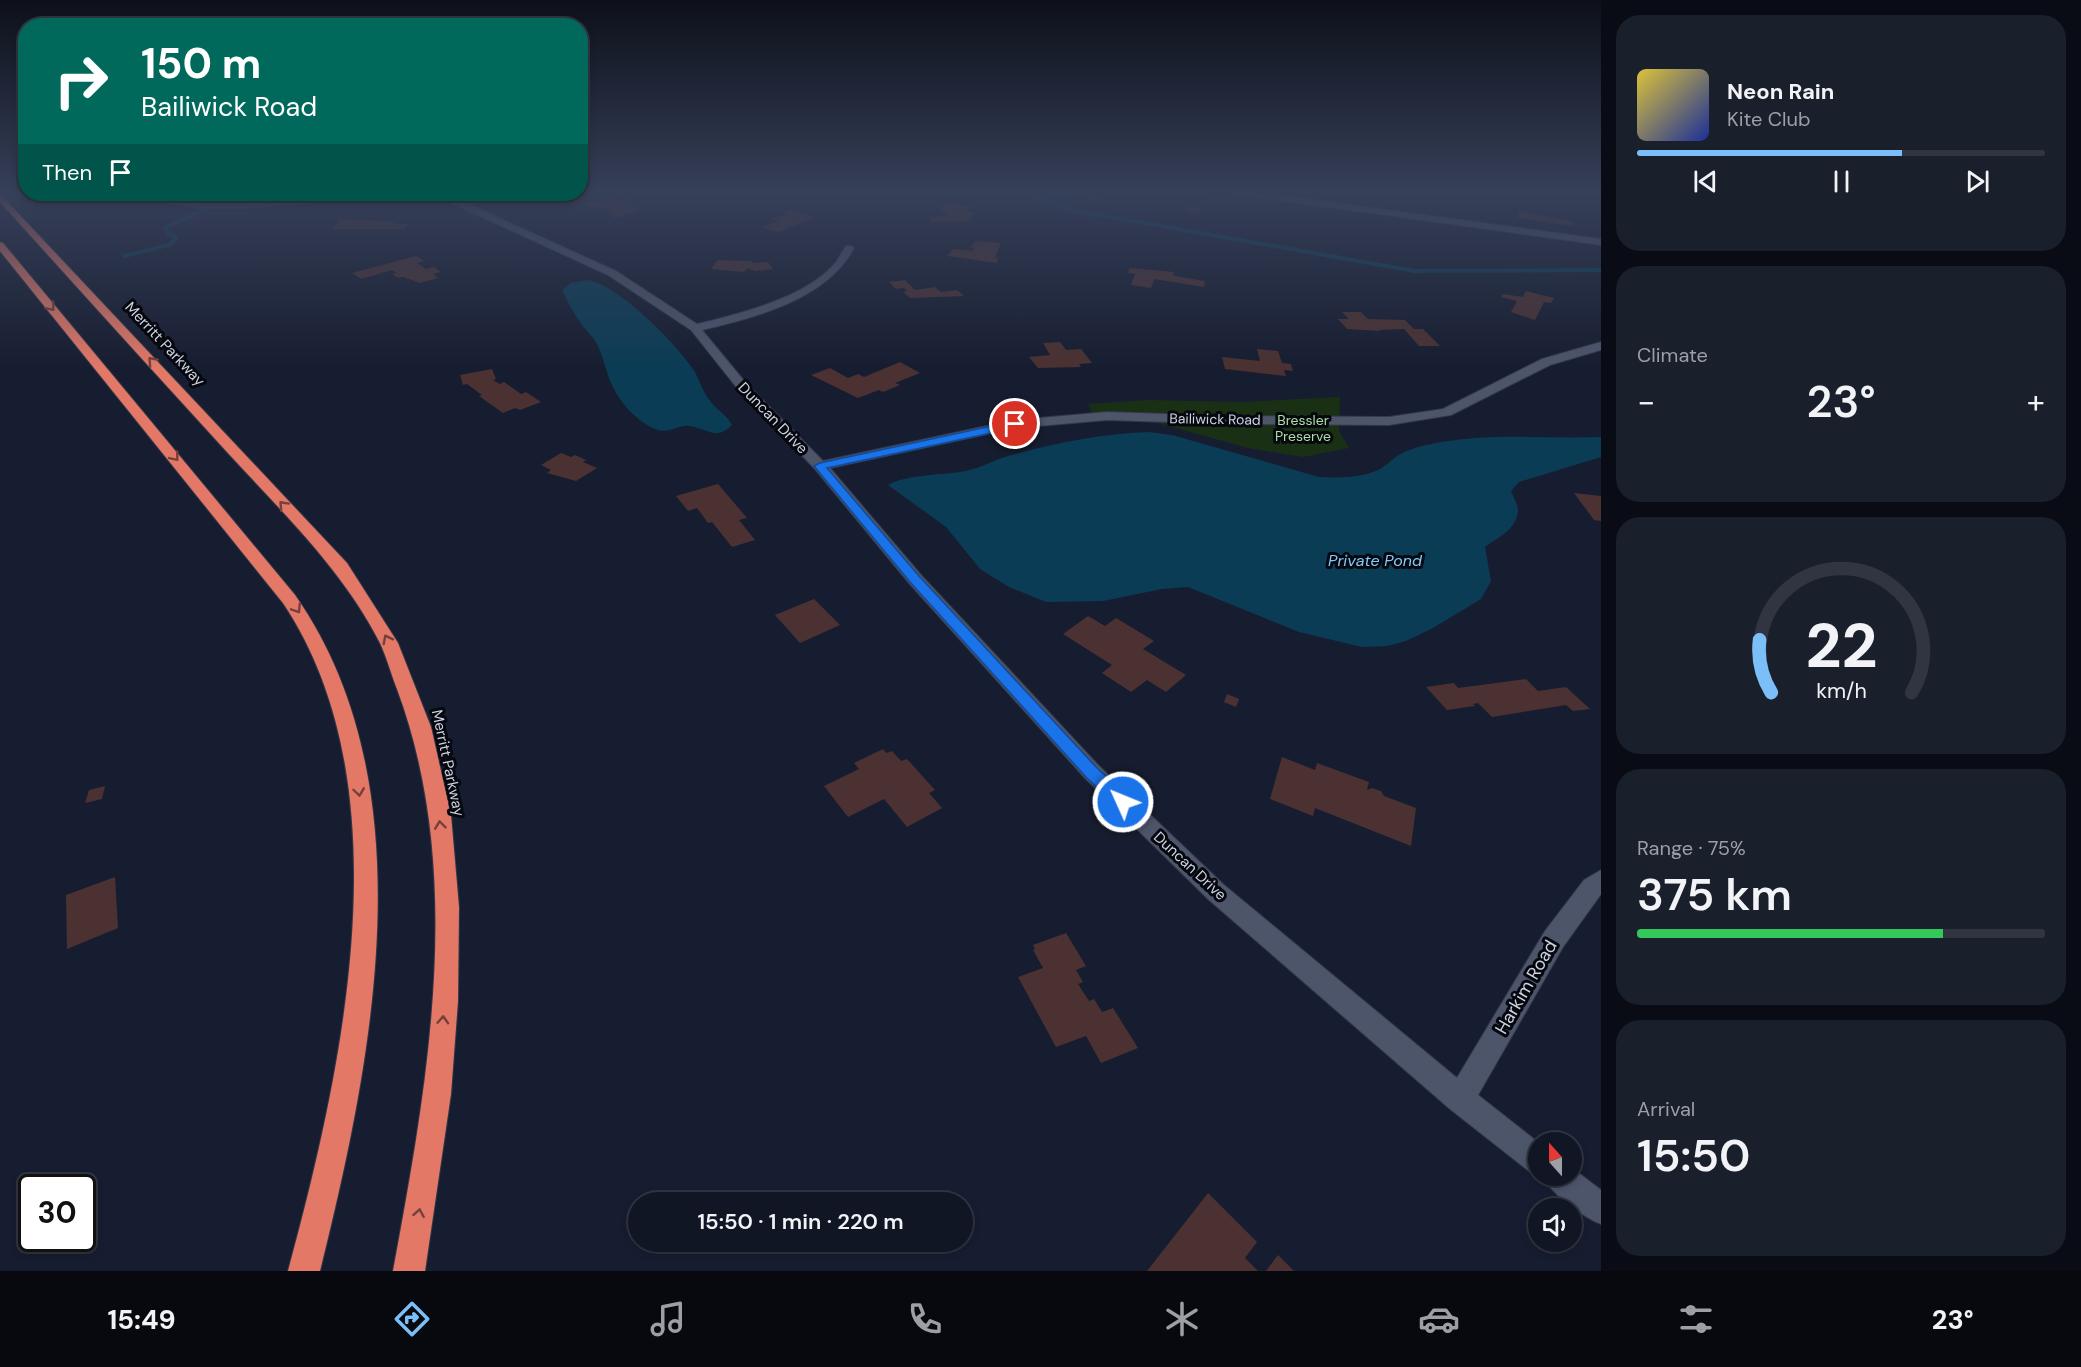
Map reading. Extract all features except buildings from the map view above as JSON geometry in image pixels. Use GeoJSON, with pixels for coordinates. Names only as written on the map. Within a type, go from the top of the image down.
{"type":"FeatureCollection","features":[{"type":"Feature","properties":{"kind":"highway"},"geometry":{"type":"LineString","coordinates":[[4,250],[283,590],[313,638],[338,696],[355,765],[360,804],[364,897],[362,954],[346,1082],[304,1271]]}},
{"type":"Feature","properties":{"kind":"highway","name":"Merritt Parkway"},"geometry":{"type":"LineString","coordinates":[[49,250],[341,567],[358,589],[387,638],[412,697],[425,741],[444,857],[446,966],[435,1102],[425,1184],[409,1271]]}},
{"type":"Feature","properties":{"kind":"street","name":"Duncan Drive"},"geometry":{"type":"LineString","coordinates":[[562,250],[612,273],[695,328],[741,385],[820,466],[915,579],[1092,772],[1216,892],[1460,1100],[1528,1153]]}},
{"type":"Feature","properties":{"kind":"street"},"geometry":{"type":"LineString","coordinates":[[695,328],[742,317],[786,299],[830,275],[846,259],[848,250]]}},
{"type":"Feature","properties":{"kind":"street","name":"Bailiwick Road"},"geometry":{"type":"LineString","coordinates":[[820,466],[1015,424],[1107,416],[1229,420],[1389,421],[1446,412],[1546,362],[1601,346]]}},
{"type":"Feature","properties":{"kind":"street","name":"Harkim Road"},"geometry":{"type":"LineString","coordinates":[[1460,1100],[1554,939],[1592,887],[1601,880]]}},
{"type":"Feature","properties":{"kind":"street"},"geometry":{"type":"LineString","coordinates":[[1571,1186],[1601,1209]]}},
{"type":"Feature","properties":{"kind":"green space","name":"Bressler Preserve"},"geometry":{"type":"Polygon","coordinates":[[[1340,397],[1339,431],[1349,448],[1303,457],[1248,448],[1140,418],[1097,420],[1088,404],[1147,400],[1240,402],[1340,397]]]}},
{"type":"Feature","properties":{"kind":"water"},"geometry":{"type":"Polygon","coordinates":[[[587,280],[615,292],[631,304],[676,347],[695,372],[710,401],[732,425],[716,433],[690,426],[660,431],[642,422],[631,412],[613,387],[597,344],[577,318],[562,290],[571,283],[587,280]]]}},
{"type":"Feature","properties":{"kind":"water","name":"Private Pond"},"geometry":{"type":"Polygon","coordinates":[[[1148,432],[1172,435],[1319,477],[1364,475],[1381,469],[1397,456],[1411,449],[1471,439],[1601,437],[1601,457],[1519,482],[1511,491],[1518,508],[1517,517],[1511,528],[1485,547],[1491,581],[1481,599],[1433,628],[1406,641],[1387,646],[1362,647],[1299,632],[1188,587],[1162,589],[1103,601],[1046,602],[1009,587],[980,569],[946,527],[888,485],[913,477],[966,471],[1008,456],[1060,443],[1148,432]]]}},
{"type":"Feature","properties":{"kind":"waterway"},"geometry":{"type":"LineString","coordinates":[[124,256],[147,250]]}},
{"type":"Feature","properties":{"kind":"waterway"},"geometry":{"type":"LineString","coordinates":[[1298,250],[1415,271],[1601,270]]}},
{"type":"Feature","properties":{"kind":"route"},"geometry":{"type":"LineString","coordinates":[[1015,424],[820,466],[915,579],[1092,772],[1123,802]]}}]}
